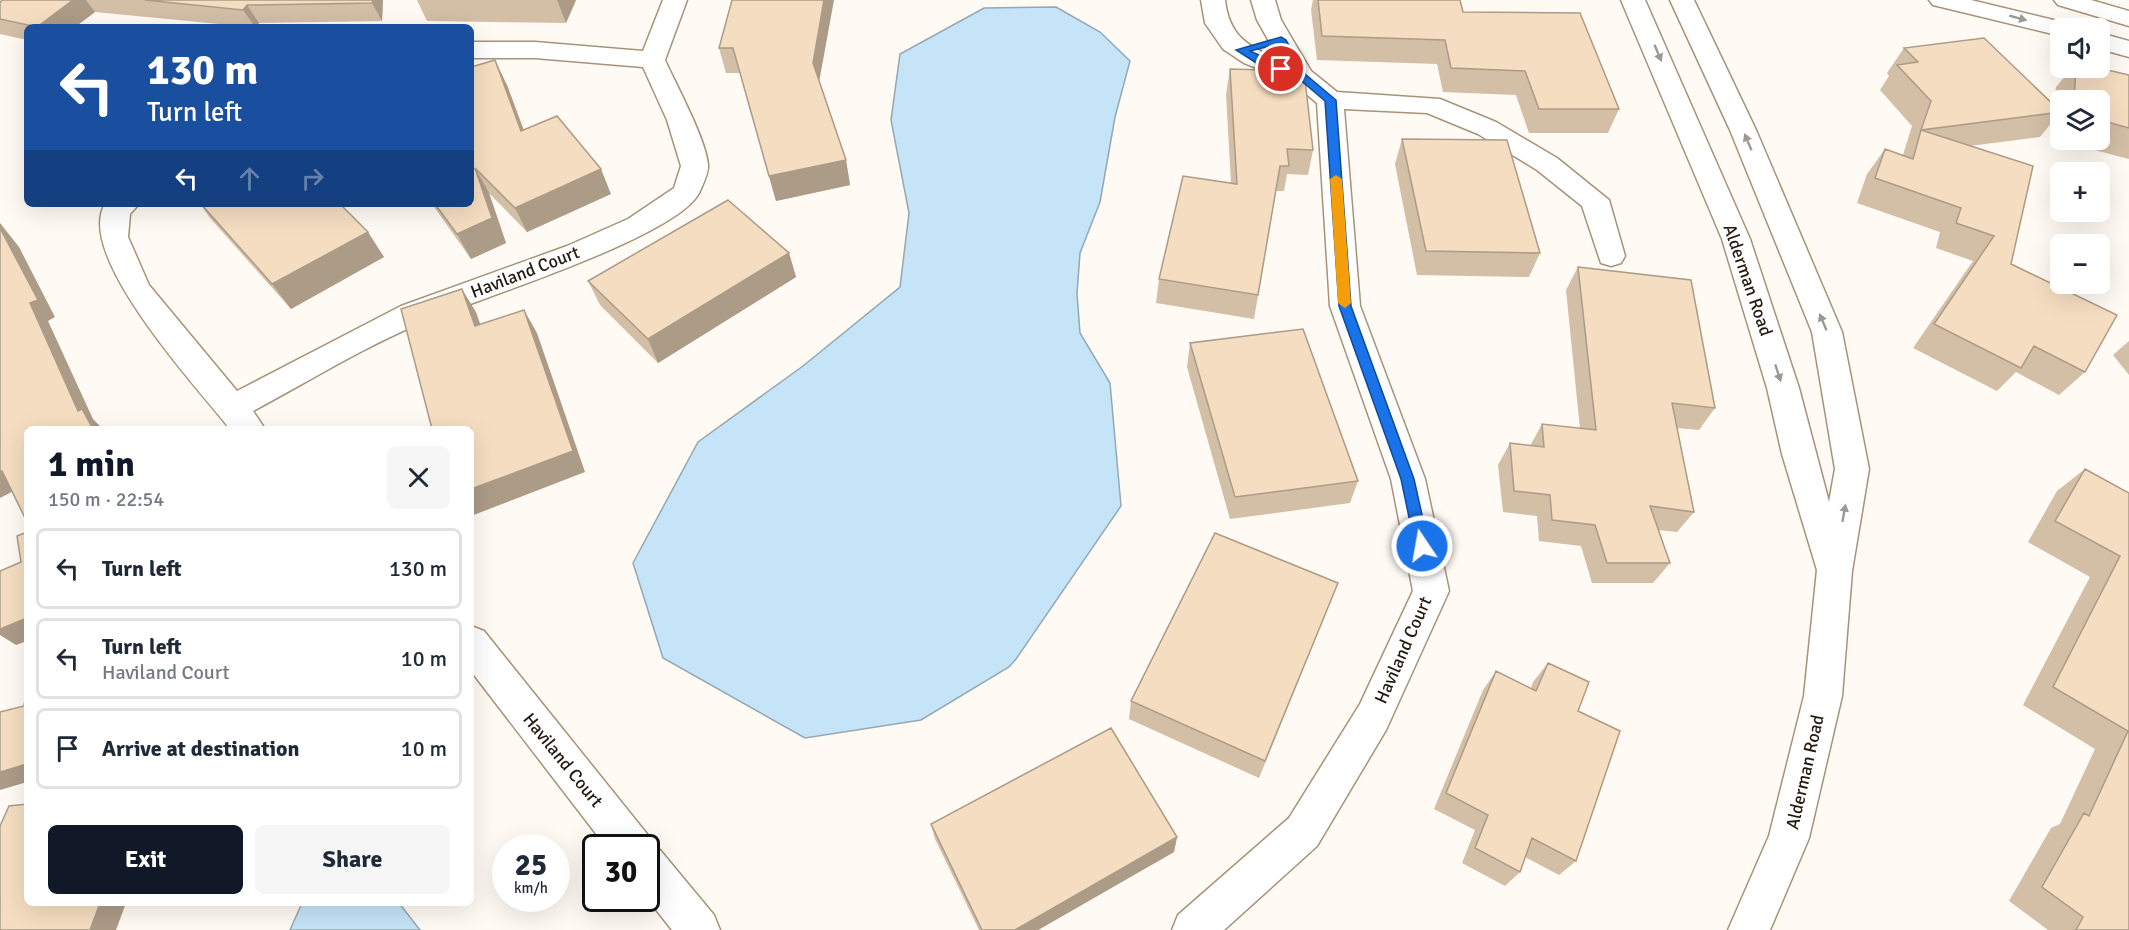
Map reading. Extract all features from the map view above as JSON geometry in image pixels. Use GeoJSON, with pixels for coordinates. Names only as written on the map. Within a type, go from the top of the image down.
{"type":"FeatureCollection","features":[{"type":"Feature","properties":{"kind":"street"},"geometry":{"type":"LineString","coordinates":[[474,50],[535,50],[652,60],[675,0]]}},
{"type":"Feature","properties":{"kind":"street"},"geometry":{"type":"LineString","coordinates":[[1213,0],[1216,23],[1232,45],[1262,62],[1301,76],[1330,100],[1431,105],[1487,128],[1539,159],[1592,199],[1599,207],[1611,256]]}},
{"type":"Feature","properties":{"kind":"street"},"geometry":{"type":"LineString","coordinates":[[1263,0],[1269,20],[1301,76]]}},
{"type":"Feature","properties":{"kind":"street","name":"Alderman Road"},"geometry":{"type":"LineString","coordinates":[[1633,0],[1736,239],[1783,388],[1798,454],[1834,571]]}},
{"type":"Feature","properties":{"kind":"street","name":"Alderman Road"},"geometry":{"type":"LineString","coordinates":[[1682,0],[1743,130],[1827,332],[1852,469],[1834,571],[1823,696],[1789,838],[1749,930]]}},
{"type":"Feature","properties":{"kind":"street"},"geometry":{"type":"LineString","coordinates":[[1941,0],[2050,26]]}},
{"type":"Feature","properties":{"kind":"street"},"geometry":{"type":"LineString","coordinates":[[2066,0],[2129,19]]}},
{"type":"Feature","properties":{"kind":"street"},"geometry":{"type":"LineString","coordinates":[[1241,50],[1281,40]]}},
{"type":"Feature","properties":{"kind":"street"},"geometry":{"type":"LineString","coordinates":[[2110,44],[2129,50]]}},
{"type":"Feature","properties":{"kind":"street","name":"Haviland Court"},"geometry":{"type":"LineString","coordinates":[[120,207],[116,209],[114,237],[137,290],[241,418],[372,333],[412,314],[577,253],[638,226],[686,193],[695,166],[680,120],[652,60]]}},
{"type":"Feature","properties":{"kind":"street","name":"Haviland Court"},"geometry":{"type":"LineString","coordinates":[[1193,930],[1303,832],[1373,717],[1431,591],[1407,479],[1345,306],[1330,100]]}},
{"type":"Feature","properties":{"kind":"street","name":"Haviland Court"},"geometry":{"type":"LineString","coordinates":[[474,647],[622,834]]}},
{"type":"Feature","properties":{"kind":"street"},"geometry":{"type":"LineString","coordinates":[[660,881],[699,930]]}},
{"type":"Feature","properties":{"kind":"water"},"geometry":{"type":"Polygon","coordinates":[[[1056,7],[1100,32],[1130,61],[1115,117],[1100,202],[1080,253],[1077,294],[1080,333],[1110,383],[1121,506],[1009,667],[921,720],[805,738],[663,658],[633,563],[698,442],[803,366],[900,287],[909,213],[891,120],[900,54],[984,8],[1056,7]]]}},
{"type":"Feature","properties":{"kind":"water"},"geometry":{"type":"Polygon","coordinates":[[[301,906],[401,906],[420,930],[290,930],[301,906]]]}},
{"type":"Feature","properties":{"kind":"building"},"geometry":{"type":"Polygon","coordinates":[[[3,0],[73,0],[41,24],[24,24],[0,19],[0,2],[3,0]]]}},
{"type":"Feature","properties":{"kind":"building"},"geometry":{"type":"Polygon","coordinates":[[[145,0],[373,0],[372,3],[247,5],[243,10],[145,0]]]}},
{"type":"Feature","properties":{"kind":"building"},"geometry":{"type":"Polygon","coordinates":[[[732,0],[824,0],[813,63],[846,160],[769,176],[733,48],[719,48],[732,0]]]}},
{"type":"Feature","properties":{"kind":"building"},"geometry":{"type":"Polygon","coordinates":[[[1318,0],[1460,0],[1463,12],[1580,13],[1619,109],[1539,109],[1525,71],[1451,68],[1445,40],[1322,36],[1318,0]]]}},
{"type":"Feature","properties":{"kind":"building"},"geometry":{"type":"Polygon","coordinates":[[[1984,38],[2050,101],[2050,113],[1921,130],[1931,101],[1897,65],[1918,62],[1904,48],[1984,38]]]}},
{"type":"Feature","properties":{"kind":"building"},"geometry":{"type":"Polygon","coordinates":[[[495,60],[521,131],[557,116],[601,169],[515,208],[475,168],[492,218],[457,234],[437,207],[474,207],[474,66],[495,60]]]}},
{"type":"Feature","properties":{"kind":"building"},"geometry":{"type":"Polygon","coordinates":[[[1230,69],[1304,71],[1313,150],[1287,149],[1289,166],[1280,166],[1258,295],[1159,279],[1183,176],[1237,184],[1230,69]]]}},
{"type":"Feature","properties":{"kind":"building"},"geometry":{"type":"Polygon","coordinates":[[[2110,71],[2129,75],[2129,128],[2110,123],[2110,90],[2075,90],[2075,78],[2110,78],[2110,71]]]}},
{"type":"Feature","properties":{"kind":"building"},"geometry":{"type":"Polygon","coordinates":[[[1921,130],[2033,166],[2011,264],[2050,283],[2050,294],[2073,294],[2117,315],[2085,372],[2034,346],[2021,368],[1934,324],[1994,236],[1956,223],[1961,208],[1875,178],[1885,149],[1913,159],[1921,130]]]}},
{"type":"Feature","properties":{"kind":"building"},"geometry":{"type":"Polygon","coordinates":[[[1402,139],[1507,140],[1540,253],[1426,251],[1402,139]]]}},
{"type":"Feature","properties":{"kind":"building"},"geometry":{"type":"Polygon","coordinates":[[[728,200],[789,253],[648,339],[588,281],[728,200]]]}},
{"type":"Feature","properties":{"kind":"building"},"geometry":{"type":"Polygon","coordinates":[[[204,207],[343,207],[368,232],[272,284],[204,207]]]}},
{"type":"Feature","properties":{"kind":"building"},"geometry":{"type":"Polygon","coordinates":[[[0,228],[38,300],[30,303],[78,411],[82,409],[91,426],[24,426],[24,516],[2,471],[0,472],[0,228]]]}},
{"type":"Feature","properties":{"kind":"building"},"geometry":{"type":"Polygon","coordinates":[[[1578,267],[1691,280],[1715,408],[1672,403],[1694,512],[1650,506],[1670,563],[1607,563],[1595,525],[1552,520],[1550,495],[1514,491],[1510,443],[1544,447],[1542,424],[1596,430],[1578,267]]]}},
{"type":"Feature","properties":{"kind":"building"},"geometry":{"type":"Polygon","coordinates":[[[462,289],[475,326],[524,310],[573,451],[474,488],[474,426],[431,426],[401,309],[462,289]]]}},
{"type":"Feature","properties":{"kind":"building"},"geometry":{"type":"Polygon","coordinates":[[[1303,329],[1358,481],[1235,497],[1190,343],[1303,329]]]}},
{"type":"Feature","properties":{"kind":"building"},"geometry":{"type":"Polygon","coordinates":[[[2085,469],[2129,493],[2129,930],[2076,930],[2083,917],[2042,887],[2084,813],[2089,816],[2128,731],[2053,687],[2120,556],[2055,521],[2085,469]]]}},
{"type":"Feature","properties":{"kind":"building"},"geometry":{"type":"Polygon","coordinates":[[[24,533],[24,619],[0,629],[0,571],[21,562],[17,536],[24,533]]]}},
{"type":"Feature","properties":{"kind":"building"},"geometry":{"type":"Polygon","coordinates":[[[1215,533],[1338,583],[1265,761],[1131,701],[1215,533]]]}},
{"type":"Feature","properties":{"kind":"building"},"geometry":{"type":"Polygon","coordinates":[[[1548,663],[1589,682],[1578,711],[1620,731],[1576,861],[1532,838],[1520,872],[1475,848],[1488,815],[1446,793],[1496,671],[1536,691],[1548,663]]]}},
{"type":"Feature","properties":{"kind":"building"},"geometry":{"type":"Polygon","coordinates":[[[24,706],[24,765],[0,772],[0,712],[24,706]]]}},
{"type":"Feature","properties":{"kind":"building"},"geometry":{"type":"Polygon","coordinates":[[[1111,728],[1177,837],[1015,930],[982,930],[931,824],[1111,728]]]}},
{"type":"Feature","properties":{"kind":"building"},"geometry":{"type":"Polygon","coordinates":[[[24,804],[24,906],[99,906],[90,930],[0,930],[0,826],[9,806],[24,804]]]}},
{"type":"Feature","properties":{"kind":"slow traffic"},"geometry":{"type":"LineString","coordinates":[[1336,179],[1345,303]]}},
{"type":"Feature","properties":{"kind":"route"},"geometry":{"type":"LineString","coordinates":[[1281,69],[1262,62],[1241,50],[1262,47],[1281,40],[1301,76],[1330,100],[1345,306],[1407,479],[1422,546]]}}]}
